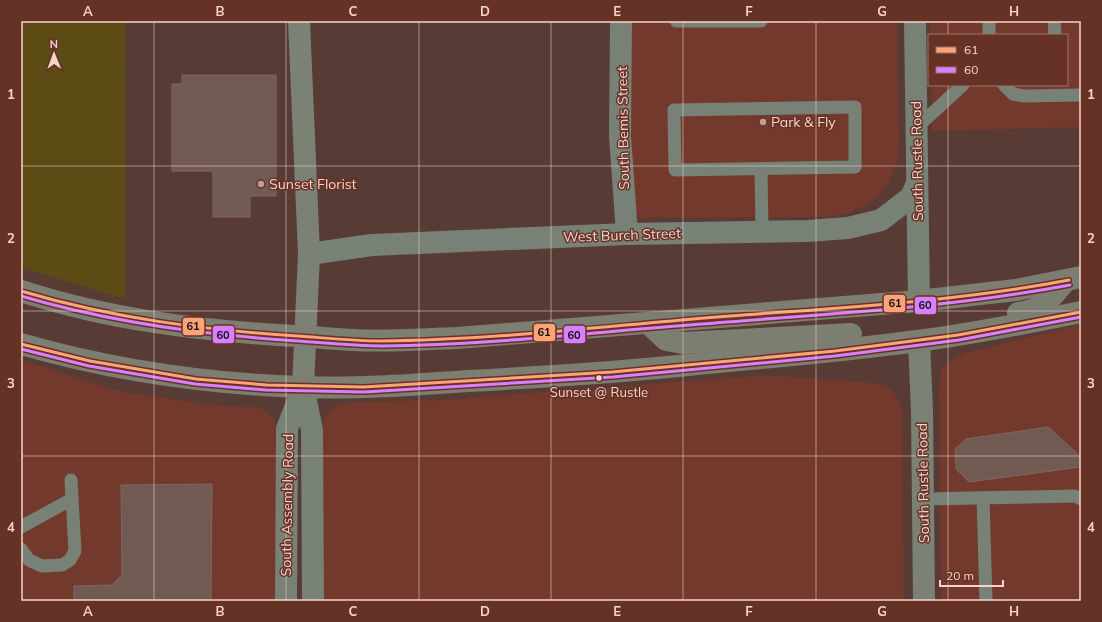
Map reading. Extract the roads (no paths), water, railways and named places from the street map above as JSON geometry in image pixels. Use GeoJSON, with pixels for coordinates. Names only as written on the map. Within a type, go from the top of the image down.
{"type":"FeatureCollection","features":[{"type":"Feature","properties":{"kind":"main road"},"geometry":{"type":"LineString","coordinates":[[21,291],[82,308],[173,325],[240,333],[355,340],[396,340],[457,338],[919,301],[1016,290],[1073,279]]}},
{"type":"Feature","properties":{"kind":"main road"},"geometry":{"type":"LineString","coordinates":[[919,341],[924,331],[940,325],[1034,311],[1046,303],[1073,279]]}},
{"type":"Feature","properties":{"kind":"main road"},"geometry":{"type":"LineString","coordinates":[[21,344],[61,355],[144,371],[228,382],[303,387],[412,385],[545,378],[919,341],[1023,324],[1081,312]]}},
{"type":"Feature","properties":{"kind":"main road"},"geometry":{"type":"LineString","coordinates":[[648,323],[666,340],[683,343],[879,334],[919,341]]}},
{"type":"Feature","properties":{"kind":"street","name":"South Assembly Road"},"geometry":{"type":"LineString","coordinates":[[299,21],[309,254],[303,387],[312,430],[313,601]]}},
{"type":"Feature","properties":{"kind":"street","name":"South Bemis Street"},"geometry":{"type":"LineString","coordinates":[[621,21],[620,136],[627,234]]}},
{"type":"Feature","properties":{"kind":"street","name":"South Rustle Road"},"geometry":{"type":"LineString","coordinates":[[915,21],[919,301]]}},
{"type":"Feature","properties":{"kind":"street","name":"West Burch Street"},"geometry":{"type":"LineString","coordinates":[[309,254],[372,245],[627,234],[829,230],[881,220],[911,197],[917,183]]}},
{"type":"Feature","properties":{"kind":"street","name":"South Rustle Road"},"geometry":{"type":"LineString","coordinates":[[919,341],[924,601]]}},
{"type":"Feature","properties":{"kind":"street","name":"South Assembly Road"},"geometry":{"type":"LineString","coordinates":[[286,601],[287,429],[303,387]]}},
{"type":"Feature","properties":{"kind":"lane"},"geometry":{"type":"LineString","coordinates":[[676,21],[761,21]]}},
{"type":"Feature","properties":{"kind":"lane"},"geometry":{"type":"LineString","coordinates":[[989,21],[989,34]]}},
{"type":"Feature","properties":{"kind":"lane"},"geometry":{"type":"LineString","coordinates":[[1054,21],[1055,34]]}},
{"type":"Feature","properties":{"kind":"lane"},"geometry":{"type":"LineString","coordinates":[[916,128],[962,86]]}},
{"type":"Feature","properties":{"kind":"lane"},"geometry":{"type":"LineString","coordinates":[[1005,86],[1013,94],[1024,96],[1081,95]]}},
{"type":"Feature","properties":{"kind":"lane"},"geometry":{"type":"LineString","coordinates":[[855,107],[855,167],[761,169],[675,170],[674,110],[855,107]]}},
{"type":"Feature","properties":{"kind":"lane"},"geometry":{"type":"LineString","coordinates":[[761,169],[762,232]]}},
{"type":"Feature","properties":{"kind":"lane"},"geometry":{"type":"LineString","coordinates":[[21,549],[29,560],[42,566],[62,565],[70,560],[74,550],[71,480]]}},
{"type":"Feature","properties":{"kind":"lane"},"geometry":{"type":"LineString","coordinates":[[923,499],[1075,496],[1081,499]]}},
{"type":"Feature","properties":{"kind":"lane"},"geometry":{"type":"LineString","coordinates":[[983,498],[986,601]]}},
{"type":"Feature","properties":{"kind":"lane"},"geometry":{"type":"LineString","coordinates":[[22,525],[72,499]]}},
{"type":"Feature","properties":{"kind":"place","name":"Park & Fly"},"geometry":{"type":"Point","coordinates":[763,122]}},
{"type":"Feature","properties":{"kind":"place","name":"Sunset Florist"},"geometry":{"type":"Point","coordinates":[261,184]}},
{"type":"Feature","properties":{"kind":"place","name":"Sunset @ Rustle"},"geometry":{"type":"Point","coordinates":[599,378]}}]}
